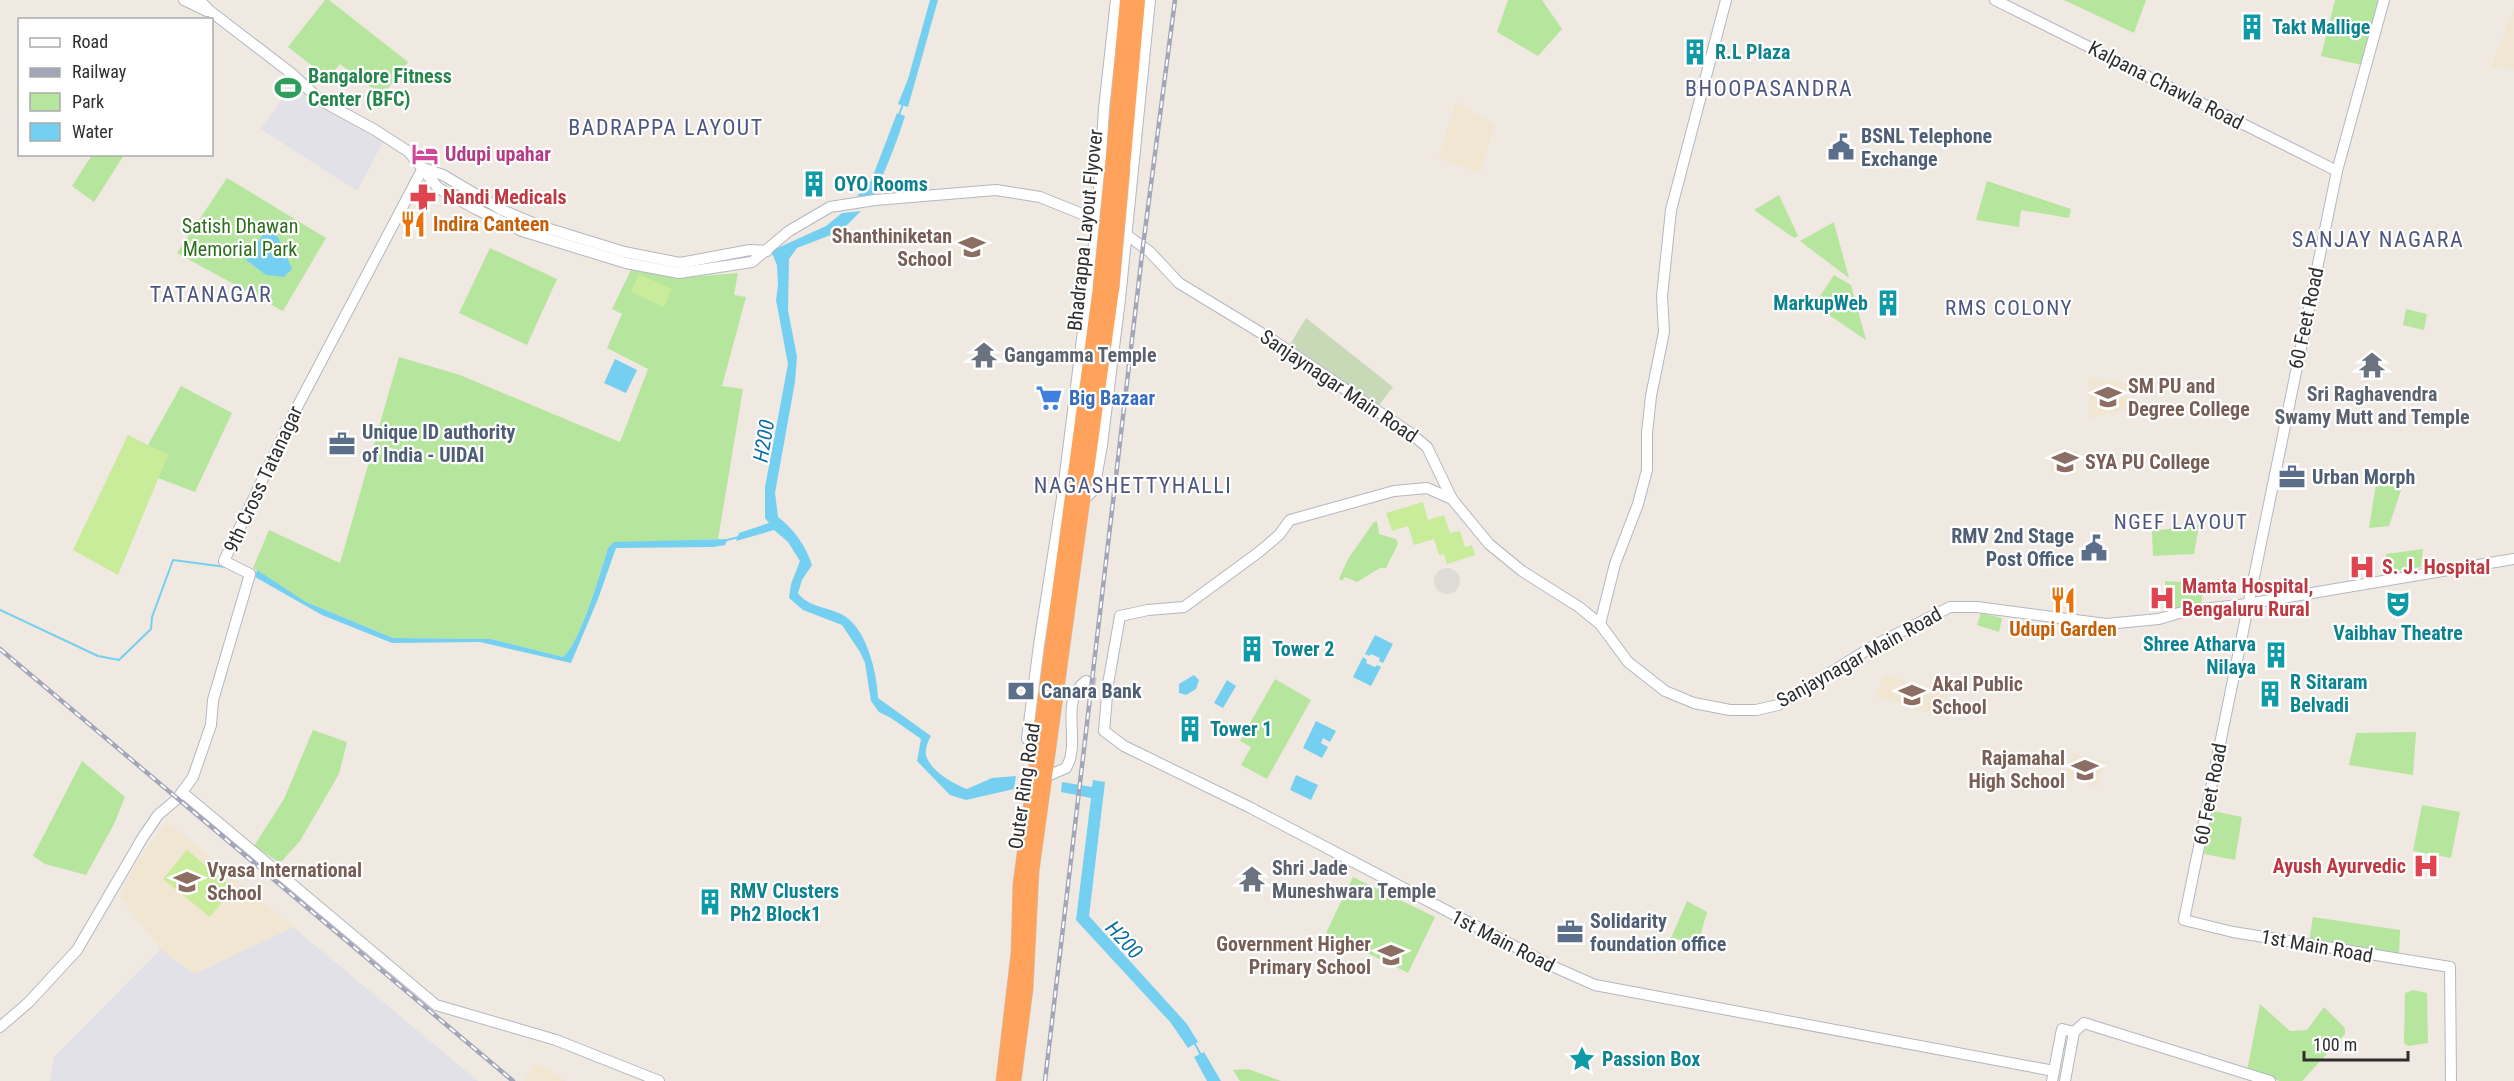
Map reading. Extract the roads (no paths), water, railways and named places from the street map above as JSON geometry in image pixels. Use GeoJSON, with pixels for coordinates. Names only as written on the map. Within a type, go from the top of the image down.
{"type":"FeatureCollection","features":[{"type":"Feature","properties":{"kind":"highway","name":"Bhadrappa Layout Flyover"},"geometry":{"type":"LineString","coordinates":[[1118,168],[1127,0]]}},
{"type":"Feature","properties":{"kind":"highway","name":"Bhadrappa Layout Flyover"},"geometry":{"type":"LineString","coordinates":[[1073,498],[1106,288],[1138,0]]}},
{"type":"Feature","properties":{"kind":"highway","name":"Outer Ring Road"},"geometry":{"type":"LineString","coordinates":[[1014,1081],[1026,989],[1032,871],[1071,580],[1073,498]]}},
{"type":"Feature","properties":{"kind":"highway","name":"Outer Ring Road"},"geometry":{"type":"LineString","coordinates":[[1004,1081],[1017,953],[1020,884],[1073,498]]}},
{"type":"Feature","properties":{"kind":"street"},"geometry":{"type":"LineString","coordinates":[[184,0],[210,11]]}},
{"type":"Feature","properties":{"kind":"street"},"geometry":{"type":"LineString","coordinates":[[199,0],[291,73],[320,100],[409,152],[438,188],[476,209],[529,233],[679,273],[752,262],[806,219],[835,207],[875,200],[996,190],[1040,197],[1098,220]]}},
{"type":"Feature","properties":{"kind":"street"},"geometry":{"type":"LineString","coordinates":[[1028,739],[1039,645],[1073,498],[1098,220],[1104,109],[1116,0]]}},
{"type":"Feature","properties":{"kind":"street"},"geometry":{"type":"LineString","coordinates":[[1073,498],[1094,489],[1102,445],[1150,0]]}},
{"type":"Feature","properties":{"kind":"street"},"geometry":{"type":"LineString","coordinates":[[1600,624],[1616,564],[1639,501],[1647,470],[1647,433],[1651,396],[1664,332],[1662,296],[1671,210],[1726,0]]}},
{"type":"Feature","properties":{"kind":"street","name":"Kalpana Chawla Road"},"geometry":{"type":"LineString","coordinates":[[1995,0],[2337,171]]}},
{"type":"Feature","properties":{"kind":"street","name":"60 Feet Road"},"geometry":{"type":"LineString","coordinates":[[2184,921],[2337,171],[2384,0]]}},
{"type":"Feature","properties":{"kind":"street","name":"9th Cross Tatanagar"},"geometry":{"type":"LineString","coordinates":[[182,792],[194,777],[211,725],[213,700],[250,574],[224,561],[294,413],[423,168]]}},
{"type":"Feature","properties":{"kind":"street","name":"Sanjaynagar Main Road"},"geometry":{"type":"LineString","coordinates":[[1098,220],[1101,227],[1126,233],[1150,252],[1179,282],[1271,339],[1410,433],[1427,447],[1452,499],[1489,544],[1522,572],[1579,607],[1600,624],[1628,662],[1665,691],[1694,703],[1721,708],[1756,710],[1786,701],[1875,645],[1950,607],[1977,607],[2106,624],[2159,619],[2186,611],[2247,604],[2514,559]]}},
{"type":"Feature","properties":{"kind":"street","name":"1st Main Road"},"geometry":{"type":"LineString","coordinates":[[1452,499],[1427,488],[1394,491],[1290,520],[1279,535],[1259,552],[1185,607],[1120,615],[1103,683],[1104,731],[1124,747],[1212,789],[1532,956],[1587,982],[1615,990],[1828,1028],[2053,1076]]}},
{"type":"Feature","properties":{"kind":"street"},"geometry":{"type":"LineString","coordinates":[[1045,777],[1066,768],[1072,754],[1070,724],[1073,698],[1078,686],[1086,681]]}},
{"type":"Feature","properties":{"kind":"street"},"geometry":{"type":"LineString","coordinates":[[0,1027],[28,1003],[77,950],[143,837],[158,815],[182,792],[436,1005],[520,1028],[659,1081]]}},
{"type":"Feature","properties":{"kind":"street","name":"1st Main Road"},"geometry":{"type":"LineString","coordinates":[[2184,921],[2233,932],[2450,967],[2451,1081]]}},
{"type":"Feature","properties":{"kind":"street"},"geometry":{"type":"LineString","coordinates":[[2065,1081],[2074,1032],[2084,1023],[2270,1081]]}},
{"type":"Feature","properties":{"kind":"street"},"geometry":{"type":"LineString","coordinates":[[2053,1076],[2062,1029],[2074,1032]]}},
{"type":"Feature","properties":{"kind":"water"},"geometry":{"type":"Polygon","coordinates":[[[930,0],[938,0],[908,107],[898,104],[908,79],[930,0]]]}},
{"type":"Feature","properties":{"kind":"water"},"geometry":{"type":"Polygon","coordinates":[[[897,113],[905,116],[878,186],[873,196],[857,196],[871,181],[897,113]]]}},
{"type":"Feature","properties":{"kind":"water"},"geometry":{"type":"Polygon","coordinates":[[[861,211],[841,231],[797,248],[789,259],[788,310],[797,357],[795,382],[775,493],[778,517],[799,538],[812,565],[802,580],[798,593],[806,601],[839,613],[856,627],[868,650],[878,698],[931,736],[926,755],[932,766],[949,780],[967,789],[992,778],[1016,776],[1014,789],[966,800],[950,795],[917,761],[921,739],[879,712],[871,701],[865,663],[842,625],[803,610],[789,598],[791,584],[800,561],[788,542],[774,530],[736,541],[739,533],[769,523],[765,518],[765,487],[788,364],[776,300],[777,265],[771,251],[826,226],[842,213],[861,211]]]}},
{"type":"Feature","properties":{"kind":"water"},"geometry":{"type":"Polygon","coordinates":[[[267,228],[278,237],[292,269],[284,277],[266,275],[246,260],[267,228]]]}},
{"type":"Feature","properties":{"kind":"water"},"geometry":{"type":"Polygon","coordinates":[[[615,359],[637,370],[626,393],[604,383],[615,359]]]}},
{"type":"Feature","properties":{"kind":"water"},"geometry":{"type":"Polygon","coordinates":[[[728,539],[725,545],[713,547],[616,548],[598,599],[571,663],[480,642],[392,643],[322,615],[255,577],[257,570],[306,602],[393,638],[491,639],[563,657],[570,650],[583,623],[608,548],[614,542],[728,539]]]}},
{"type":"Feature","properties":{"kind":"water"},"geometry":{"type":"Polygon","coordinates":[[[1375,635],[1393,644],[1383,663],[1379,661],[1380,658],[1365,654],[1375,635]]]}},
{"type":"Feature","properties":{"kind":"water"},"geometry":{"type":"Polygon","coordinates":[[[1363,657],[1367,660],[1366,663],[1381,667],[1371,686],[1353,677],[1363,657]]]}},
{"type":"Feature","properties":{"kind":"water"},"geometry":{"type":"Polygon","coordinates":[[[1194,675],[1199,680],[1196,689],[1186,695],[1179,693],[1179,684],[1194,675]]]}},
{"type":"Feature","properties":{"kind":"water"},"geometry":{"type":"Polygon","coordinates":[[[1227,680],[1236,686],[1223,708],[1214,703],[1227,680]]]}},
{"type":"Feature","properties":{"kind":"water"},"geometry":{"type":"Polygon","coordinates":[[[1316,721],[1336,731],[1330,742],[1323,738],[1321,743],[1328,747],[1322,758],[1303,748],[1316,721]]]}},
{"type":"Feature","properties":{"kind":"water"},"geometry":{"type":"Polygon","coordinates":[[[1296,775],[1318,785],[1311,800],[1290,790],[1296,775]]]}},
{"type":"Feature","properties":{"kind":"water"},"geometry":{"type":"Polygon","coordinates":[[[1093,780],[1105,782],[1089,916],[1187,1024],[1198,1042],[1188,1048],[1171,1023],[1076,920],[1091,798],[1061,792],[1062,782],[1092,787],[1093,780]]]}},
{"type":"Feature","properties":{"kind":"water"},"geometry":{"type":"Polygon","coordinates":[[[1204,1052],[1221,1081],[1207,1081],[1194,1057],[1204,1052]]]}},
{"type":"Feature","properties":{"kind":"waterway","name":"H200"},"geometry":{"type":"LineString","coordinates":[[899,115],[903,104]]}},
{"type":"Feature","properties":{"kind":"waterway"},"geometry":{"type":"LineString","coordinates":[[727,540],[739,537]]}},
{"type":"Feature","properties":{"kind":"waterway"},"geometry":{"type":"LineString","coordinates":[[0,610],[98,656],[119,660],[151,629],[152,617],[173,560],[226,567]]}},
{"type":"Feature","properties":{"kind":"waterway","name":"H200"},"geometry":{"type":"LineString","coordinates":[[1195,1044],[1201,1055]]}},
{"type":"Feature","properties":{"kind":"tunnel"},"geometry":{"type":"LineString","coordinates":[[1086,681],[1099,683]]}},
{"type":"Feature","properties":{"kind":"railway"},"geometry":{"type":"LineString","coordinates":[[1045,1081],[1143,246],[1175,0]]}},
{"type":"Feature","properties":{"kind":"railway"},"geometry":{"type":"LineString","coordinates":[[0,649],[513,1081]]}},
{"type":"Feature","properties":{"kind":"place","name":"Takt Mallige"},"geometry":{"type":"Point","coordinates":[2252,27]}},
{"type":"Feature","properties":{"kind":"place","name":"R.L Plaza"},"geometry":{"type":"Point","coordinates":[1695,52]}},
{"type":"Feature","properties":{"kind":"place","name":"Bangalore Fitness Center (BFC)"},"geometry":{"type":"Point","coordinates":[288,88]}},
{"type":"Feature","properties":{"kind":"place","name":"BSNL Telephone Exchange"},"geometry":{"type":"Point","coordinates":[1841,147]}},
{"type":"Feature","properties":{"kind":"place","name":"Udupi upahar"},"geometry":{"type":"Point","coordinates":[425,154]}},
{"type":"Feature","properties":{"kind":"place","name":"OYO Rooms"},"geometry":{"type":"Point","coordinates":[814,184]}},
{"type":"Feature","properties":{"kind":"place","name":"Nandi Medicals"},"geometry":{"type":"Point","coordinates":[423,197]}},
{"type":"Feature","properties":{"kind":"place","name":"Indira Canteen"},"geometry":{"type":"Point","coordinates":[413,224]}},
{"type":"Feature","properties":{"kind":"place","name":"Shanthiniketan School"},"geometry":{"type":"Point","coordinates":[972,247]}},
{"type":"Feature","properties":{"kind":"place","name":"MarkupWeb"},"geometry":{"type":"Point","coordinates":[1888,303]}},
{"type":"Feature","properties":{"kind":"place","name":"Gangamma Temple"},"geometry":{"type":"Point","coordinates":[984,355]}},
{"type":"Feature","properties":{"kind":"place","name":"Sri Raghavendra Swamy Mutt and Temple"},"geometry":{"type":"Point","coordinates":[2372,365]}},
{"type":"Feature","properties":{"kind":"place","name":"SM PU and Degree College"},"geometry":{"type":"Point","coordinates":[2108,397]}},
{"type":"Feature","properties":{"kind":"place","name":"Big Bazaar"},"geometry":{"type":"Point","coordinates":[1049,398]}},
{"type":"Feature","properties":{"kind":"place","name":"Unique ID authority of India - UIDAI"},"geometry":{"type":"Point","coordinates":[342,444]}},
{"type":"Feature","properties":{"kind":"place","name":"SYA PU College"},"geometry":{"type":"Point","coordinates":[2065,462]}},
{"type":"Feature","properties":{"kind":"place","name":"Urban Morph"},"geometry":{"type":"Point","coordinates":[2292,477]}},
{"type":"Feature","properties":{"kind":"place","name":"RMV 2nd Stage Post Office"},"geometry":{"type":"Point","coordinates":[2094,548]}},
{"type":"Feature","properties":{"kind":"place","name":"S. J. Hospital"},"geometry":{"type":"Point","coordinates":[2362,567]}},
{"type":"Feature","properties":{"kind":"place","name":"Mamta Hospital, Bengaluru Rural"},"geometry":{"type":"Point","coordinates":[2162,598]}},
{"type":"Feature","properties":{"kind":"place","name":"Udupi Garden"},"geometry":{"type":"Point","coordinates":[2063,600]}},
{"type":"Feature","properties":{"kind":"place","name":"Vaibhav Theatre"},"geometry":{"type":"Point","coordinates":[2398,604]}},
{"type":"Feature","properties":{"kind":"place","name":"Tower 2"},"geometry":{"type":"Point","coordinates":[1252,649]}},
{"type":"Feature","properties":{"kind":"place","name":"Shree Atharva Nilaya"},"geometry":{"type":"Point","coordinates":[2276,655]}},
{"type":"Feature","properties":{"kind":"place","name":"Canara Bank"},"geometry":{"type":"Point","coordinates":[1021,691]}},
{"type":"Feature","properties":{"kind":"place","name":"R Sitaram Belvadi"},"geometry":{"type":"Point","coordinates":[2270,694]}},
{"type":"Feature","properties":{"kind":"place","name":"Akal Public School"},"geometry":{"type":"Point","coordinates":[1912,695]}},
{"type":"Feature","properties":{"kind":"place","name":"Tower 1"},"geometry":{"type":"Point","coordinates":[1190,729]}},
{"type":"Feature","properties":{"kind":"place","name":"Rajamahal High School"},"geometry":{"type":"Point","coordinates":[2085,770]}},
{"type":"Feature","properties":{"kind":"place","name":"Ayush Ayurvedic"},"geometry":{"type":"Point","coordinates":[2426,866]}},
{"type":"Feature","properties":{"kind":"place","name":"Shri Jade Muneshwara Temple"},"geometry":{"type":"Point","coordinates":[1252,879]}},
{"type":"Feature","properties":{"kind":"place","name":"Vyasa International School"},"geometry":{"type":"Point","coordinates":[187,882]}},
{"type":"Feature","properties":{"kind":"place","name":"RMV Clusters Ph2 Block1"},"geometry":{"type":"Point","coordinates":[710,902]}},
{"type":"Feature","properties":{"kind":"place","name":"Solidarity foundation office"},"geometry":{"type":"Point","coordinates":[1570,932]}},
{"type":"Feature","properties":{"kind":"place","name":"Government Higher Primary School"},"geometry":{"type":"Point","coordinates":[1391,955]}},
{"type":"Feature","properties":{"kind":"place","name":"Passion Box"},"geometry":{"type":"Point","coordinates":[1582,1059]}},
{"type":"Feature","properties":{"kind":"district","name":"BHOOPASANDRA"},"geometry":{"type":"Point","coordinates":[1769,88]}},
{"type":"Feature","properties":{"kind":"district","name":"BADRAPPA LAYOUT"},"geometry":{"type":"Point","coordinates":[666,127]}},
{"type":"Feature","properties":{"kind":"district","name":"SANJAY NAGARA"},"geometry":{"type":"Point","coordinates":[2378,239]}},
{"type":"Feature","properties":{"kind":"district","name":"TATANAGAR"},"geometry":{"type":"Point","coordinates":[211,294]}},
{"type":"Feature","properties":{"kind":"district","name":"RMS COLONY"},"geometry":{"type":"Point","coordinates":[2009,308]}},
{"type":"Feature","properties":{"kind":"district","name":"NAGASHETTYHALLI"},"geometry":{"type":"Point","coordinates":[1133,485]}},
{"type":"Feature","properties":{"kind":"district","name":"NGEF LAYOUT"},"geometry":{"type":"Point","coordinates":[2181,522]}},
{"type":"Feature","properties":{"kind":"park label","name":"Satish Dhawan Memorial Park"},"geometry":{"type":"Point","coordinates":[240,238]}}]}
